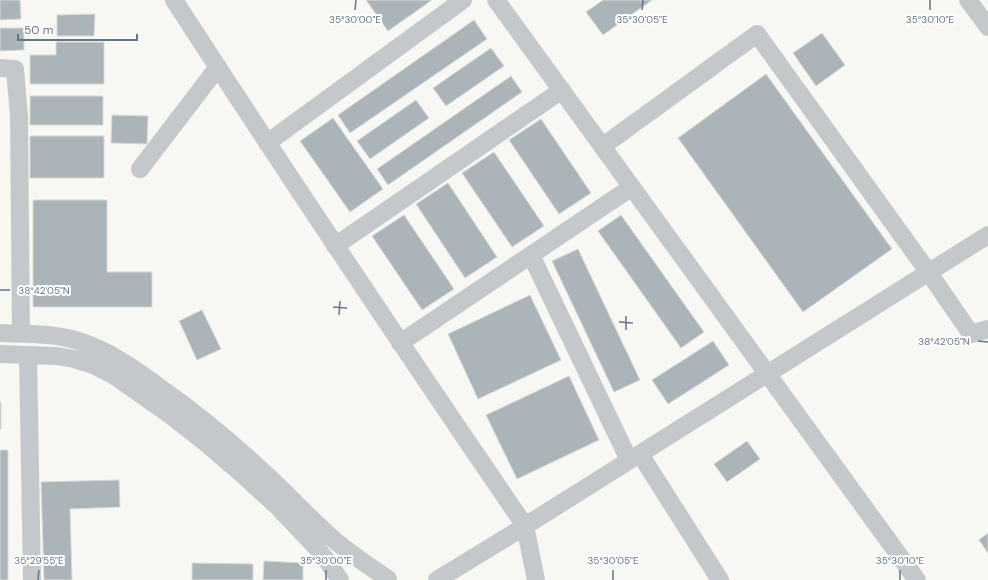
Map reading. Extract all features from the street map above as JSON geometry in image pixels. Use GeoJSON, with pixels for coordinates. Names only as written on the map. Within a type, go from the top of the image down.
{"type":"FeatureCollection","features":[{"type":"Feature","properties":{"kind":"street"},"geometry":{"type":"LineString","coordinates":[[174,0],[335,246],[524,526],[536,580]]}},
{"type":"Feature","properties":{"kind":"street"},"geometry":{"type":"LineString","coordinates":[[267,143],[462,0]]}},
{"type":"Feature","properties":{"kind":"street"},"geometry":{"type":"LineString","coordinates":[[496,0],[916,580]]}},
{"type":"Feature","properties":{"kind":"street"},"geometry":{"type":"LineString","coordinates":[[968,0],[988,27]]}},
{"type":"Feature","properties":{"kind":"street"},"geometry":{"type":"LineString","coordinates":[[603,146],[757,34],[929,273],[971,334],[988,329]]}},
{"type":"Feature","properties":{"kind":"street"},"geometry":{"type":"LineString","coordinates":[[140,169],[218,67]]}},
{"type":"Feature","properties":{"kind":"street"},"geometry":{"type":"LineString","coordinates":[[0,68],[15,69],[18,116],[21,334]]}},
{"type":"Feature","properties":{"kind":"street"},"geometry":{"type":"LineString","coordinates":[[335,246],[562,90]]}},
{"type":"Feature","properties":{"kind":"street"},"geometry":{"type":"LineString","coordinates":[[400,343],[632,187]]}},
{"type":"Feature","properties":{"kind":"street"},"geometry":{"type":"LineString","coordinates":[[437,580],[988,235]]}},
{"type":"Feature","properties":{"kind":"street"},"geometry":{"type":"LineString","coordinates":[[531,255],[634,457],[720,580]]}},
{"type":"Feature","properties":{"kind":"street"},"geometry":{"type":"LineString","coordinates":[[0,332],[47,335],[75,340],[110,354],[131,367],[220,434],[260,469],[332,538],[385,580]]}},
{"type":"Feature","properties":{"kind":"street"},"geometry":{"type":"LineString","coordinates":[[0,354],[57,356],[74,359],[91,364],[113,375],[164,410],[243,474],[278,507],[316,548],[340,580]]}},
{"type":"Feature","properties":{"kind":"street"},"geometry":{"type":"LineString","coordinates":[[28,355],[32,580]]}},
{"type":"Feature","properties":{"kind":"building"},"geometry":{"type":"Polygon","coordinates":[[[0,0],[20,0],[21,19],[0,20],[0,0]]]}},
{"type":"Feature","properties":{"kind":"building"},"geometry":{"type":"Polygon","coordinates":[[[366,0],[432,0],[388,31],[366,0]]]}},
{"type":"Feature","properties":{"kind":"building"},"geometry":{"type":"Polygon","coordinates":[[[603,0],[652,0],[603,35],[586,12],[603,0]]]}},
{"type":"Feature","properties":{"kind":"building"},"geometry":{"type":"Polygon","coordinates":[[[95,14],[94,36],[57,36],[57,15],[95,14]]]}},
{"type":"Feature","properties":{"kind":"building"},"geometry":{"type":"Polygon","coordinates":[[[474,20],[487,39],[350,133],[338,115],[474,20]]]}},
{"type":"Feature","properties":{"kind":"building"},"geometry":{"type":"Polygon","coordinates":[[[0,28],[24,28],[24,50],[0,51],[0,28]]]}},
{"type":"Feature","properties":{"kind":"building"},"geometry":{"type":"Polygon","coordinates":[[[822,33],[845,65],[816,86],[793,53],[822,33]]]}},
{"type":"Feature","properties":{"kind":"building"},"geometry":{"type":"Polygon","coordinates":[[[56,42],[104,42],[104,84],[30,84],[30,55],[56,55],[56,42]]]}},
{"type":"Feature","properties":{"kind":"building"},"geometry":{"type":"Polygon","coordinates":[[[491,48],[504,66],[446,106],[433,88],[491,48]]]}},
{"type":"Feature","properties":{"kind":"building"},"geometry":{"type":"Polygon","coordinates":[[[766,74],[892,249],[803,312],[678,138],[766,74]]]}},
{"type":"Feature","properties":{"kind":"building"},"geometry":{"type":"Polygon","coordinates":[[[511,76],[522,92],[388,185],[377,169],[511,76]]]}},
{"type":"Feature","properties":{"kind":"building"},"geometry":{"type":"Polygon","coordinates":[[[30,96],[103,96],[103,125],[30,125],[30,96]]]}},
{"type":"Feature","properties":{"kind":"building"},"geometry":{"type":"Polygon","coordinates":[[[416,100],[429,118],[370,159],[357,141],[416,100]]]}},
{"type":"Feature","properties":{"kind":"building"},"geometry":{"type":"Polygon","coordinates":[[[112,115],[148,116],[147,144],[111,143],[112,115]]]}},
{"type":"Feature","properties":{"kind":"building"},"geometry":{"type":"Polygon","coordinates":[[[333,118],[383,189],[350,212],[300,141],[333,118]]]}},
{"type":"Feature","properties":{"kind":"building"},"geometry":{"type":"Polygon","coordinates":[[[541,119],[591,193],[559,214],[509,140],[541,119]]]}},
{"type":"Feature","properties":{"kind":"building"},"geometry":{"type":"Polygon","coordinates":[[[30,136],[104,136],[104,178],[30,178],[30,136]]]}},
{"type":"Feature","properties":{"kind":"building"},"geometry":{"type":"Polygon","coordinates":[[[494,152],[544,226],[512,247],[462,173],[494,152]]]}},
{"type":"Feature","properties":{"kind":"building"},"geometry":{"type":"Polygon","coordinates":[[[448,183],[497,257],[465,278],[416,204],[448,183]]]}},
{"type":"Feature","properties":{"kind":"building"},"geometry":{"type":"Polygon","coordinates":[[[33,200],[107,200],[107,272],[152,272],[152,307],[33,307],[33,200]]]}},
{"type":"Feature","properties":{"kind":"building"},"geometry":{"type":"Polygon","coordinates":[[[404,215],[454,289],[422,310],[372,236],[404,215]]]}},
{"type":"Feature","properties":{"kind":"building"},"geometry":{"type":"Polygon","coordinates":[[[621,215],[704,332],[681,348],[598,231],[621,215]]]}},
{"type":"Feature","properties":{"kind":"building"},"geometry":{"type":"Polygon","coordinates":[[[578,249],[640,380],[614,392],[552,261],[578,249]]]}},
{"type":"Feature","properties":{"kind":"building"},"geometry":{"type":"Polygon","coordinates":[[[530,295],[561,360],[478,399],[448,334],[530,295]]]}},
{"type":"Feature","properties":{"kind":"building"},"geometry":{"type":"Polygon","coordinates":[[[202,310],[221,349],[197,360],[179,321],[202,310]]]}},
{"type":"Feature","properties":{"kind":"building"},"geometry":{"type":"Polygon","coordinates":[[[713,341],[729,365],[668,404],[652,380],[713,341]]]}},
{"type":"Feature","properties":{"kind":"building"},"geometry":{"type":"Polygon","coordinates":[[[569,376],[599,440],[517,479],[486,415],[569,376]]]}},
{"type":"Feature","properties":{"kind":"building"},"geometry":{"type":"Polygon","coordinates":[[[1,402],[1,429],[0,429],[1,402]]]}},
{"type":"Feature","properties":{"kind":"building"},"geometry":{"type":"Polygon","coordinates":[[[747,441],[760,459],[727,482],[714,464],[747,441]]]}},
{"type":"Feature","properties":{"kind":"building"},"geometry":{"type":"Polygon","coordinates":[[[0,450],[8,450],[8,580],[0,580],[0,450]]]}},
{"type":"Feature","properties":{"kind":"building"},"geometry":{"type":"Polygon","coordinates":[[[119,480],[120,507],[70,509],[72,580],[44,580],[41,482],[119,480]]]}},
{"type":"Feature","properties":{"kind":"building"},"geometry":{"type":"Polygon","coordinates":[[[988,533],[988,553],[979,540],[988,533]]]}},
{"type":"Feature","properties":{"kind":"building"},"geometry":{"type":"Polygon","coordinates":[[[264,561],[303,563],[303,580],[263,580],[264,561]]]}},
{"type":"Feature","properties":{"kind":"building"},"geometry":{"type":"Polygon","coordinates":[[[192,563],[253,564],[253,580],[192,580],[192,563]]]}}]}
